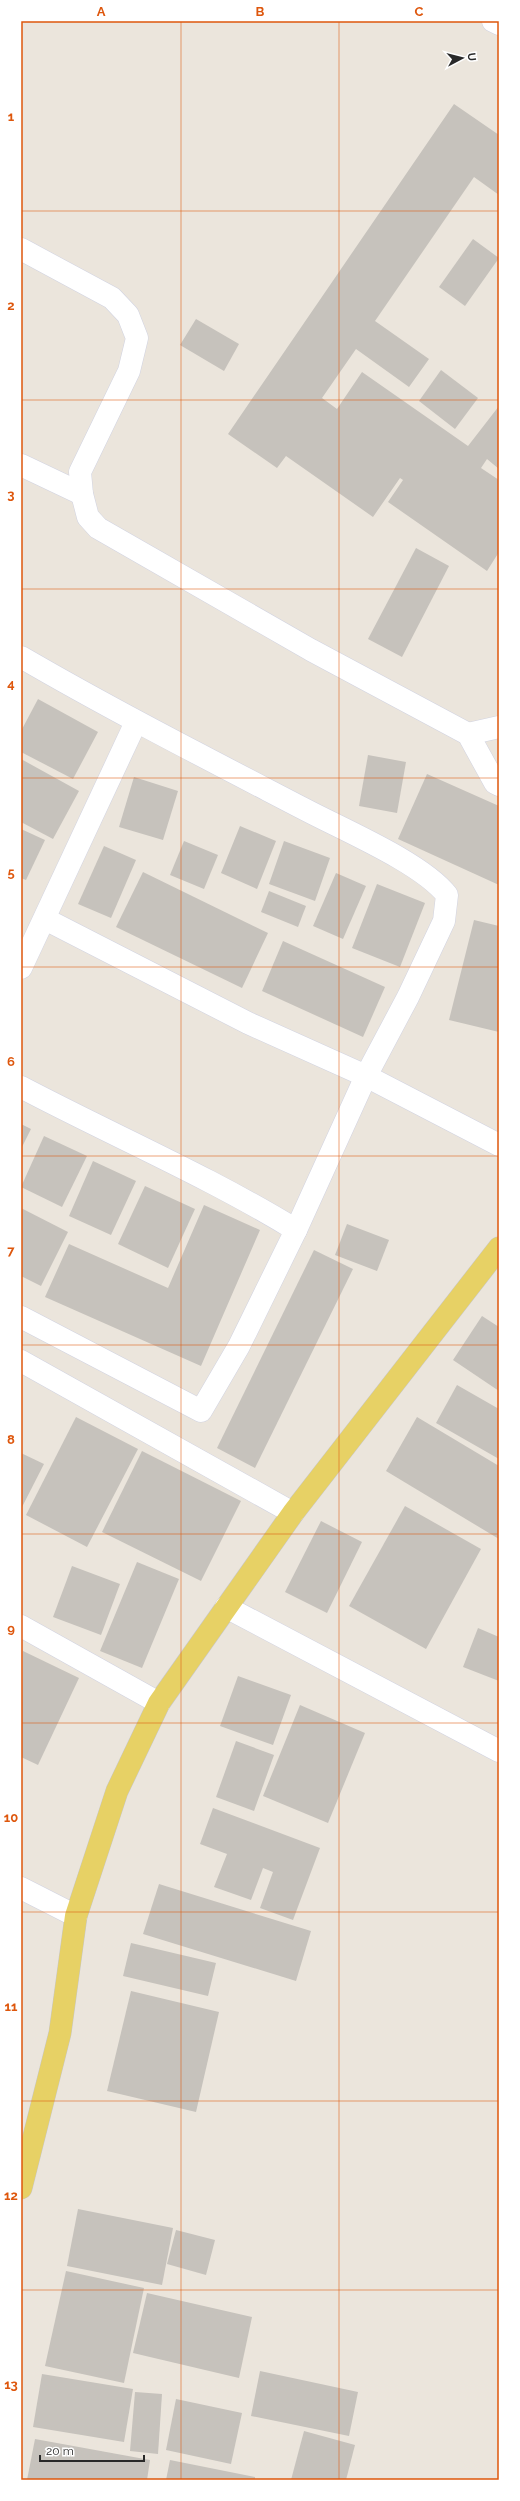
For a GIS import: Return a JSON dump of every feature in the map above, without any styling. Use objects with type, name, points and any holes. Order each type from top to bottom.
[{"type":"main road","points":[[21,2188],[26,2149],[60,2033],[76,1916],[116,1791],[159,1704],[293,1513],[499,1248]]},
{"type":"street","points":[[493,21],[499,24]]},
{"type":"street","points":[[21,250],[112,298],[128,315],[137,338],[129,371],[80,472],[82,494],[88,517],[98,528],[311,650],[468,734],[495,783],[499,785]]},
{"type":"street","points":[[21,465],[82,494]]},
{"type":"street","points":[[21,657],[136,722],[393,855],[438,884],[447,896],[444,921],[408,997],[366,1076],[296,1230],[239,1346],[201,1411],[21,1317]]},
{"type":"street","points":[[21,968],[136,722]]},
{"type":"street","points":[[468,734],[499,727]]},
{"type":"street","points":[[45,919],[248,1023],[366,1076],[499,1145]]},
{"type":"street","points":[[21,1087],[94,1126],[256,1205],[296,1230]]},
{"type":"street","points":[[21,1361],[293,1513]]},
{"type":"street","points":[[226,1608],[499,1751]]},
{"type":"street","points":[[21,1626],[159,1704]]},
{"type":"street","points":[[21,1888],[76,1916]]},
{"type":"building","points":[[454,104],[499,135],[499,195],[474,177],[375,321],[429,359],[409,387],[356,349],[322,398],[337,409],[362,372],[468,446],[499,406],[499,469],[487,459],[481,468],[499,480],[499,552],[487,571],[388,502],[403,480],[400,478],[373,517],[286,456],[277,468],[228,434]]},
{"type":"building","points":[[473,239],[499,258],[465,306],[439,287]]},
{"type":"building","points":[[196,319],[239,344],[224,371],[180,345]]},
{"type":"building","points":[[441,370],[478,398],[455,429],[419,401]]},
{"type":"building","points":[[416,548],[449,566],[402,657],[368,639]]},
{"type":"building","points":[[38,699],[98,732],[73,779],[21,752],[21,731]]},
{"type":"building","points":[[368,755],[406,762],[397,813],[359,806]]},
{"type":"building","points":[[21,759],[79,791],[53,839],[21,822]]},
{"type":"building","points":[[427,774],[499,806],[499,885],[398,839]]},
{"type":"building","points":[[134,777],[178,791],[163,840],[119,827]]},
{"type":"building","points":[[240,826],[276,841],[257,889],[221,873]]},
{"type":"building","points":[[21,829],[45,840],[26,880],[21,878]]},
{"type":"building","points":[[184,841],[218,855],[204,889],[170,875]]},
{"type":"building","points":[[284,841],[330,858],[315,901],[269,884]]},
{"type":"building","points":[[104,846],[136,860],[111,918],[78,904]]},
{"type":"building","points":[[143,872],[268,933],[242,988],[116,927]]},
{"type":"building","points":[[336,873],[366,886],[343,939],[313,926]]},
{"type":"building","points":[[377,884],[425,903],[400,967],[352,948]]},
{"type":"building","points":[[269,891],[306,906],[298,927],[261,912]]},
{"type":"building","points":[[474,920],[499,926],[499,1032],[449,1020]]},
{"type":"building","points":[[283,941],[385,987],[363,1037],[262,991]]},
{"type":"building","points":[[21,1124],[31,1129],[21,1149]]},
{"type":"building","points":[[44,1136],[87,1156],[62,1207],[21,1187]]},
{"type":"building","points":[[93,1161],[136,1181],[111,1235],[69,1216]]},
{"type":"building","points":[[145,1186],[195,1209],[168,1268],[118,1244]]},
{"type":"building","points":[[204,1205],[260,1230],[201,1366],[45,1297],[69,1244],[168,1288]]},
{"type":"building","points":[[21,1208],[68,1232],[41,1286],[21,1276]]},
{"type":"building","points":[[347,1224],[389,1240],[377,1271],[335,1255]]},
{"type":"building","points":[[314,1250],[353,1269],[255,1468],[217,1448]]},
{"type":"building","points":[[482,1316],[499,1327],[499,1391],[453,1360]]},
{"type":"building","points":[[457,1385],[499,1409],[499,1459],[436,1423]]},
{"type":"building","points":[[76,1417],[138,1449],[87,1547],[26,1515]]},
{"type":"building","points":[[417,1417],[499,1466],[499,1539],[386,1471]]},
{"type":"building","points":[[142,1451],[241,1501],[201,1581],[102,1532]]},
{"type":"building","points":[[21,1453],[44,1464],[21,1509]]},
{"type":"building","points":[[405,1506],[481,1549],[426,1649],[349,1606]]},
{"type":"building","points":[[321,1521],[362,1542],[327,1613],[285,1592]]},
{"type":"building","points":[[137,1562],[179,1579],[142,1668],[100,1651]]},
{"type":"building","points":[[72,1566],[120,1584],[101,1635],[53,1617]]},
{"type":"building","points":[[478,1628],[499,1637],[499,1681],[463,1667]]},
{"type":"building","points":[[23,1651],[79,1678],[38,1765],[21,1757]]},
{"type":"building","points":[[238,1676],[291,1695],[273,1745],[220,1726]]},
{"type":"building","points":[[300,1705],[365,1733],[328,1823],[263,1796]]},
{"type":"building","points":[[236,1741],[274,1755],[254,1811],[216,1797]]},
{"type":"building","points":[[213,1808],[320,1848],[293,1920],[260,1908],[273,1872],[263,1868],[251,1900],[214,1887],[227,1854],[200,1844]]},
{"type":"building","points":[[159,1884],[311,1931],[296,1981],[143,1934]]},
{"type":"building","points":[[131,1943],[216,1963],[208,1996],[123,1976]]},
{"type":"building","points":[[131,1991],[219,2012],[196,2112],[107,2091]]},
{"type":"building","points":[[78,2209],[173,2228],[162,2285],[67,2266]]},
{"type":"building","points":[[176,2230],[215,2240],[206,2275],[167,2264]]},
{"type":"building","points":[[66,2271],[144,2288],[124,2383],[45,2366]]},
{"type":"building","points":[[147,2293],[252,2317],[239,2378],[133,2353]]},
{"type":"building","points":[[260,2371],[358,2392],[349,2436],[251,2416]]},
{"type":"building","points":[[42,2374],[133,2389],[124,2442],[33,2427]]},
{"type":"building","points":[[135,2392],[162,2394],[158,2454],[130,2451]]},
{"type":"building","points":[[176,2399],[242,2413],[231,2464],[166,2450]]},
{"type":"building","points":[[304,2431],[355,2445],[346,2480],[291,2480]]},
{"type":"building","points":[[35,2439],[150,2460],[147,2480],[27,2480]]},
{"type":"building","points":[[170,2460],[255,2477],[255,2480],[166,2480]]}]
